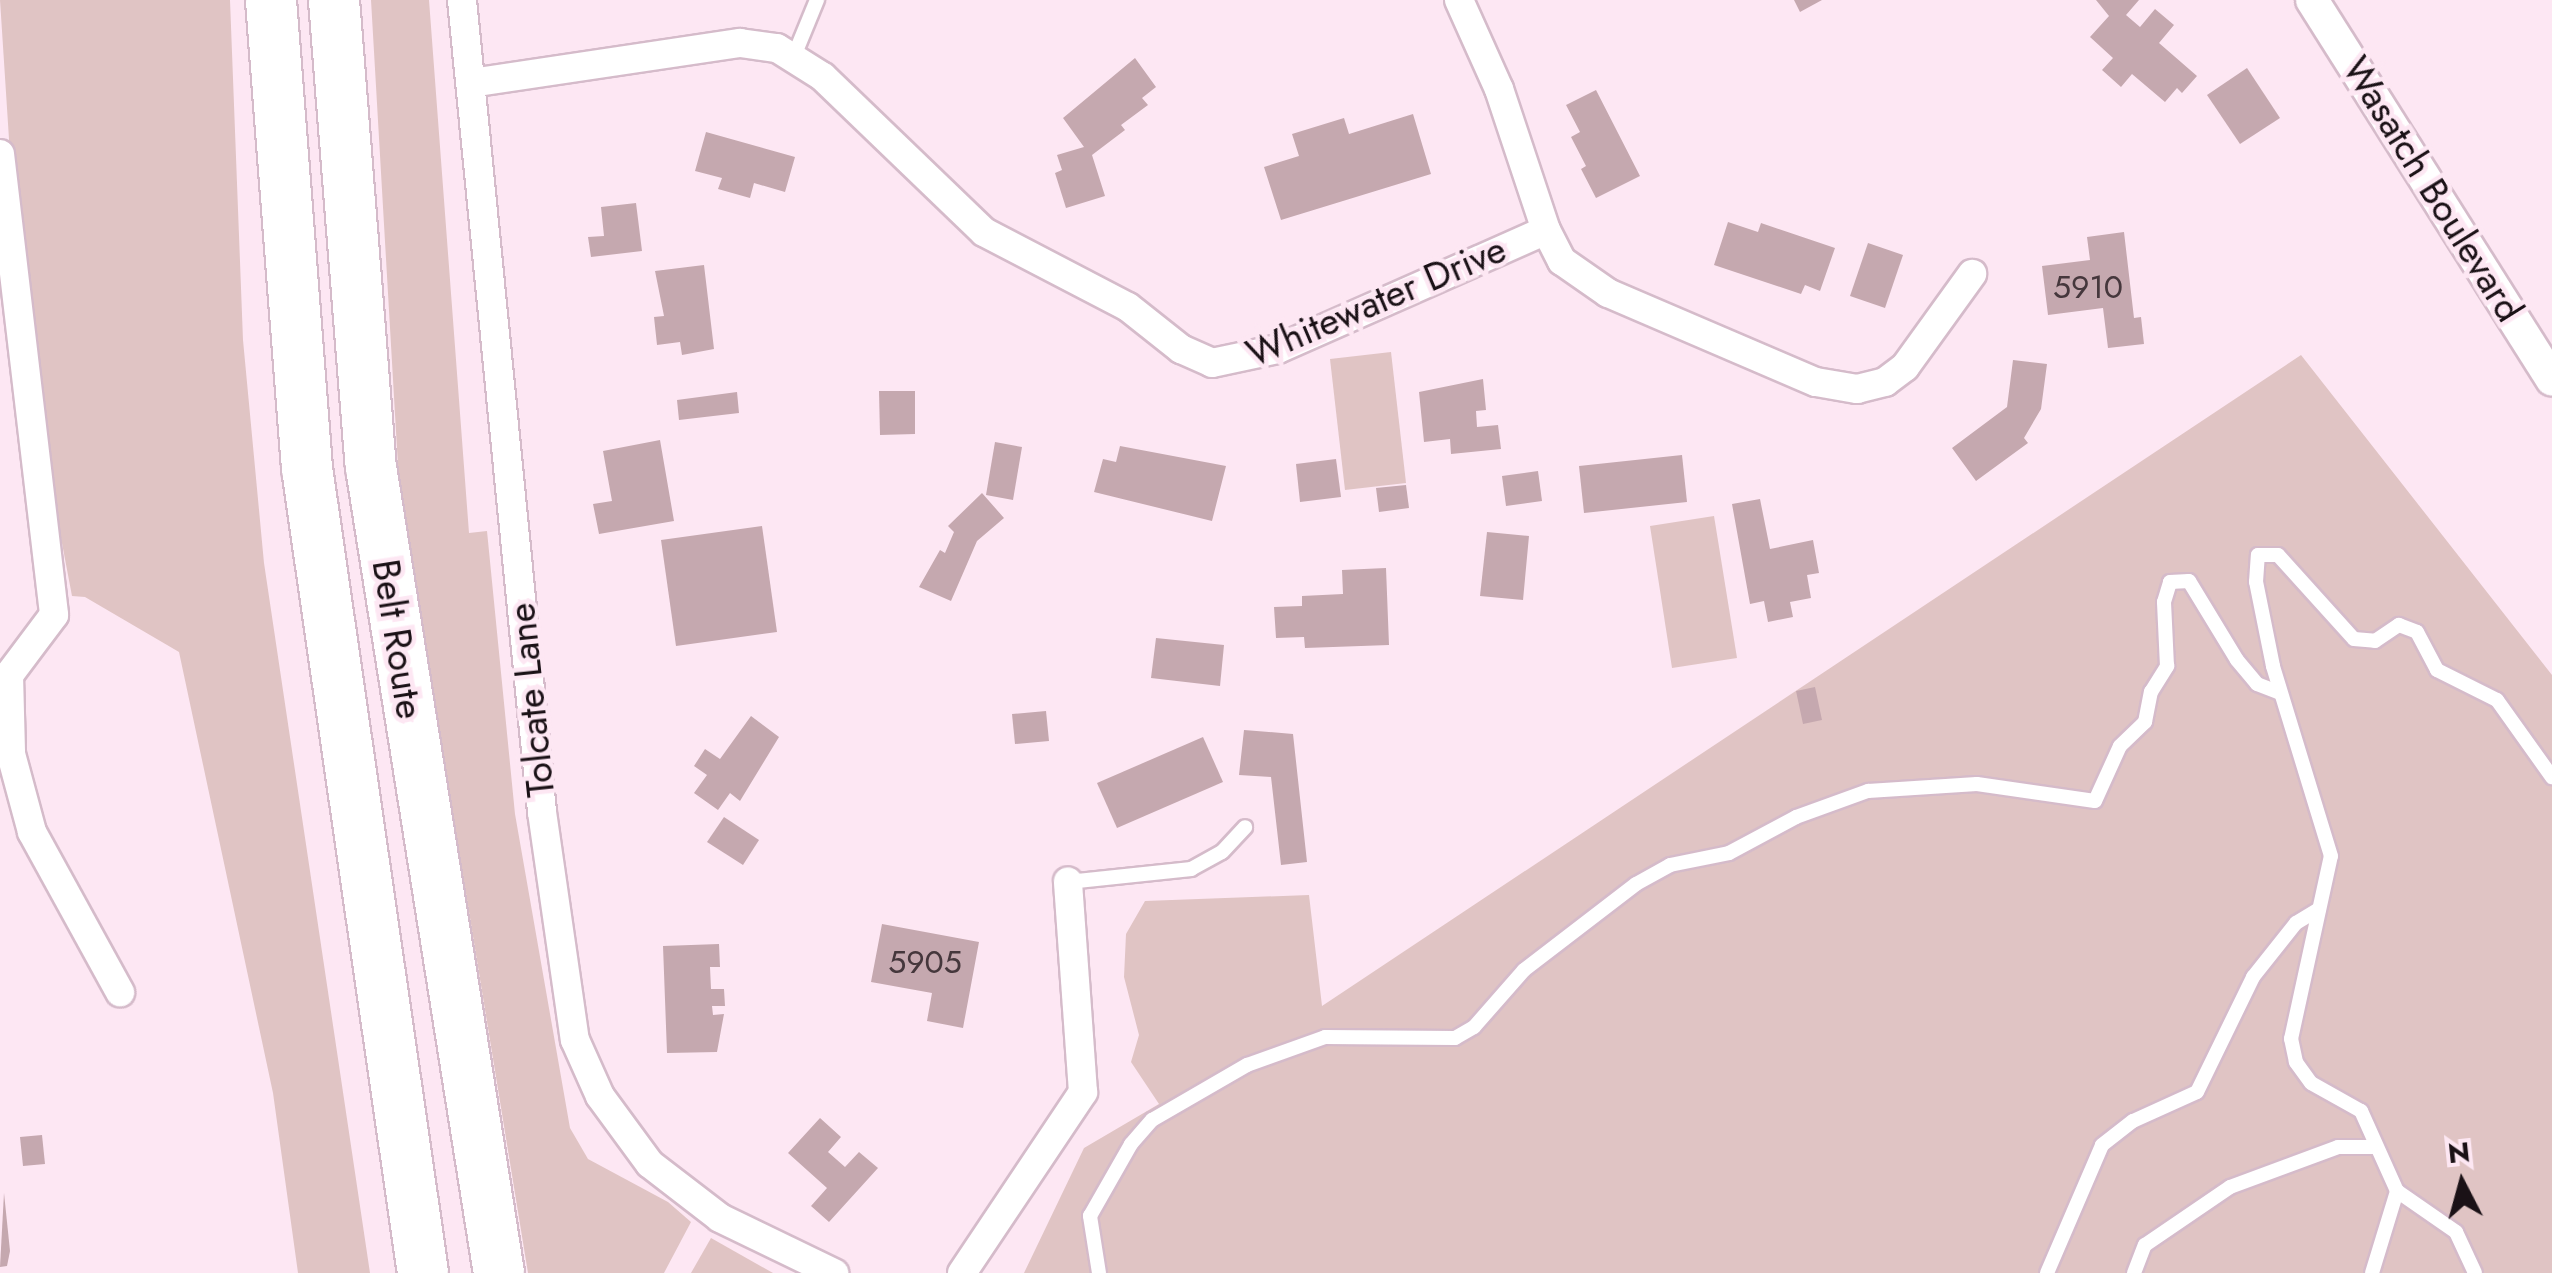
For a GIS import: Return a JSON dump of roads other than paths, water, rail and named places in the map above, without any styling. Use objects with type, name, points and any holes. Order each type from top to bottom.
[{"type":"highway","name":"Belt Route","points":[[271,0],[307,468],[423,1273]]},
{"type":"highway","name":"Belt Route","points":[[334,0],[371,467],[499,1273]]},
{"type":"street","name":"Tolcate Lane","points":[[462,0],[542,812],[575,1040],[600,1096],[650,1164],[720,1218],[834,1273]]},
{"type":"street","name":"Whitewater Drive","points":[[470,83],[740,43],[794,56],[984,232],[1128,307],[1181,350],[1212,363],[1278,349],[1546,230],[1512,122],[1459,0]]},
{"type":"street","name":"Wasatch Boulevard","points":[[2312,0],[2552,379]]},
{"type":"street","points":[[0,154],[54,615],[9,675],[11,754],[32,832],[120,992]]},
{"type":"street","points":[[1546,230],[1562,261],[1608,293],[1844,388],[1874,386],[1905,367],[1972,274]]},
{"type":"street","points":[[962,1273],[1084,1092],[1068,882]]},
{"type":"lane","points":[[794,56],[817,0]]},
{"type":"lane","points":[[2475,1273],[2456,1232],[2397,1191],[2361,1111],[2310,1083],[2296,1062],[2296,993],[2330,856],[2326,825],[2280,693],[2256,582],[2262,552],[2278,555],[2298,572],[2354,639],[2375,640],[2399,625],[2417,632],[2437,670],[2497,700],[2552,777]]},
{"type":"lane","points":[[1099,1273],[1090,1216],[1131,1144],[1152,1120],[1247,1064],[1325,1037],[1456,1038],[1488,1013],[1524,970],[1670,864],[1729,852],[1796,817],[1868,792],[1978,784],[2095,801],[2120,746],[2145,722],[2151,692],[2167,666],[2164,602],[2170,582],[2189,581],[2236,660],[2258,684],[2280,693]]},
{"type":"lane","points":[[1068,882],[1191,869],[1222,852],[1245,827]]},
{"type":"lane","points":[[2047,1273],[2102,1145],[2132,1121],[2197,1092],[2254,977],[2296,923],[2318,910]]},
{"type":"lane","points":[[2134,1273],[2145,1246],[2230,1187],[2338,1147],[2375,1146]]},
{"type":"lane","points":[[2372,1273],[2397,1191]]}]
